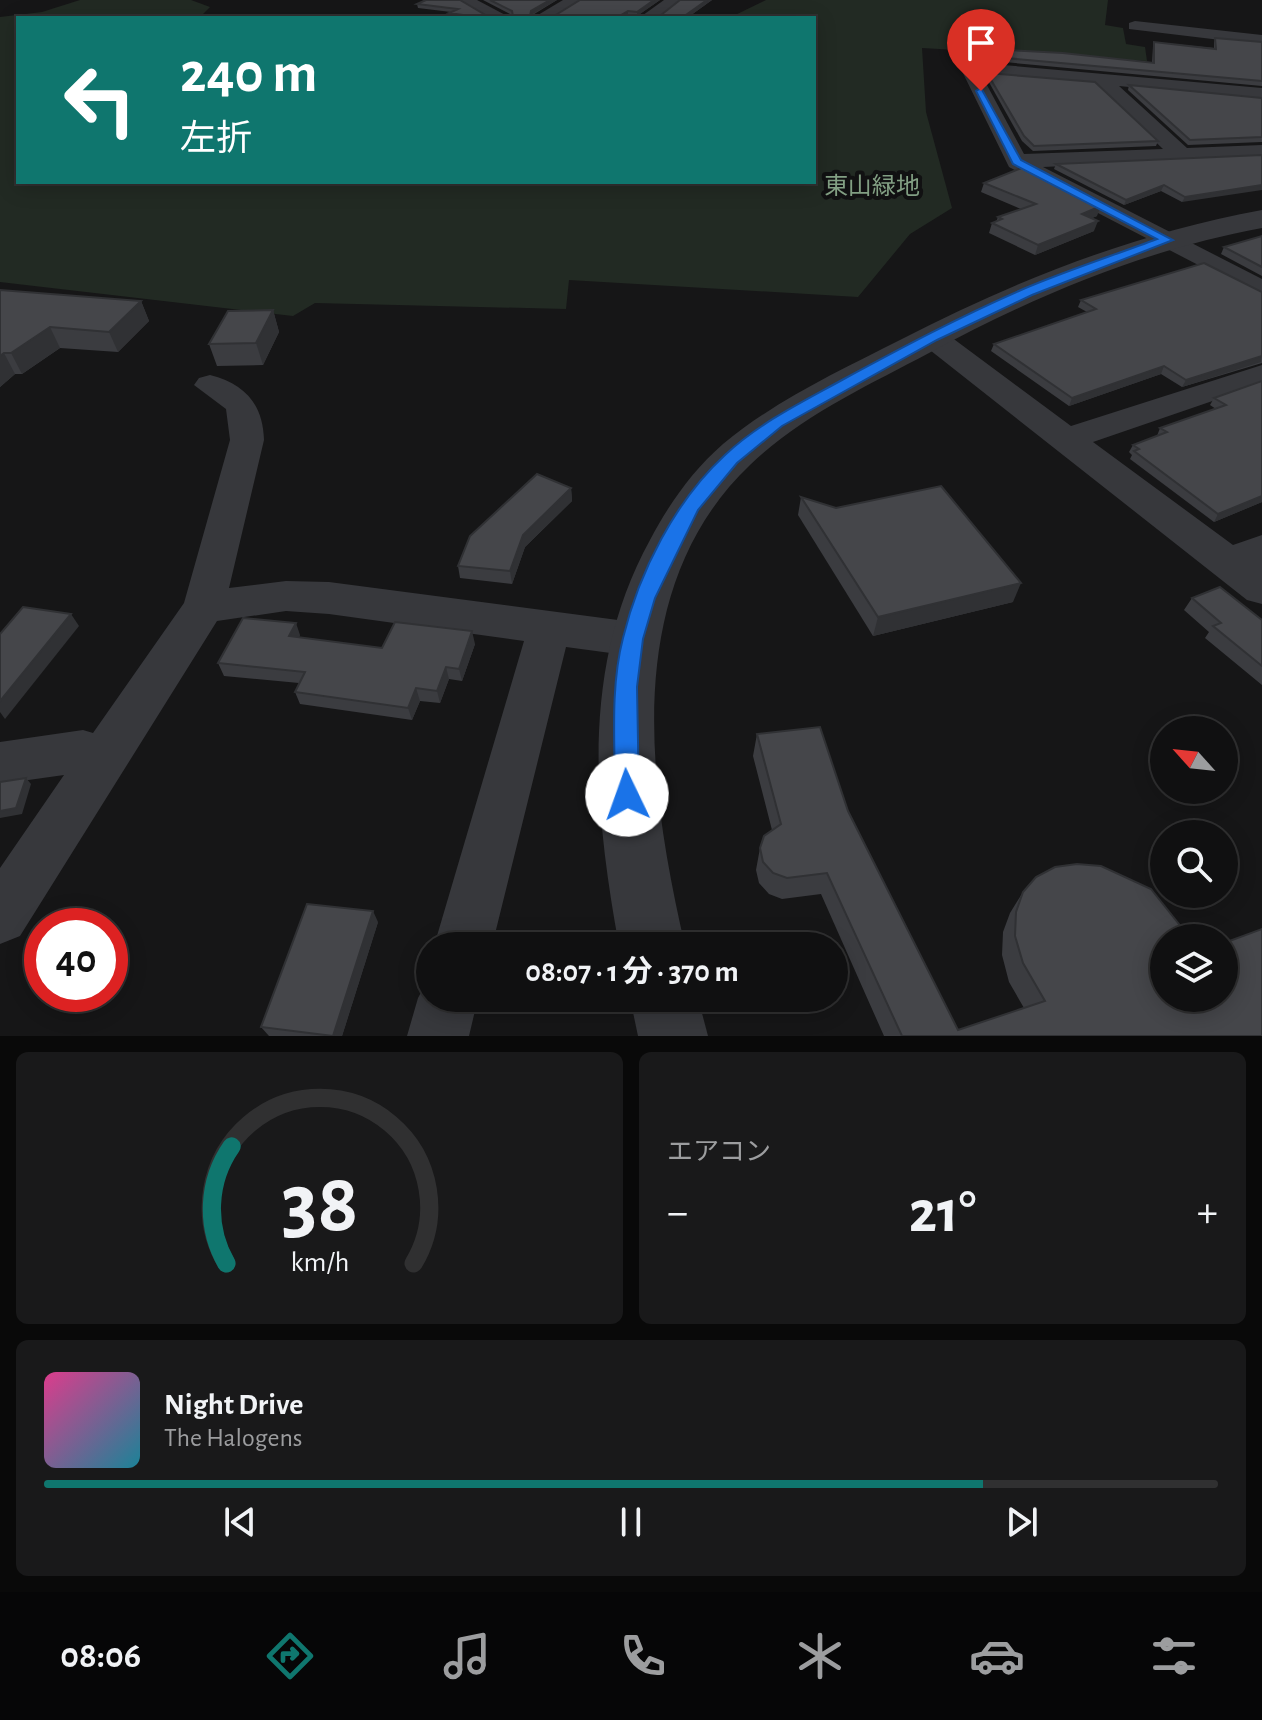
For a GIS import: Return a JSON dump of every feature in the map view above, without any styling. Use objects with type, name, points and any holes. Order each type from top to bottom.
[{"type":"street","points":[[545,16],[574,0]]},
{"type":"street","points":[[650,16],[674,0]]},
{"type":"street","points":[[469,1],[499,16]]},
{"type":"street","points":[[1135,26],[1257,39],[1259,64]]},
{"type":"street","points":[[1262,94],[969,67],[1017,162],[1262,290]]},
{"type":"street","points":[[1100,79],[1181,154]]},
{"type":"street","points":[[1017,162],[1262,151]]},
{"type":"street","points":[[650,932],[627,795],[625,725],[633,639],[645,598],[672,537],[691,506],[731,459],[776,423],[932,337],[1027,292],[1167,240],[1262,219]]},
{"type":"street","points":[[932,337],[1066,439],[1245,556],[1262,589]]},
{"type":"street","points":[[1066,439],[1262,374]]},
{"type":"street","points":[[0,916],[204,607],[247,440],[247,414],[239,402],[210,385]]},
{"type":"street","points":[[204,607],[286,596],[329,598],[633,639]]},
{"type":"street","points":[[467,932],[549,628]]},
{"type":"street","points":[[0,763],[83,751],[103,758]]},
{"type":"street","points":[[438,1036],[444,1012]]},
{"type":"street","points":[[667,1012],[673,1036]]},
{"type":"green space","name":"東山緑地","points":[[80,0],[191,0],[210,7],[201,16],[16,16],[16,184],[816,184],[816,16],[733,16],[766,0],[1108,0],[1105,25],[1123,28],[1126,44],[1145,47],[1147,61],[922,48],[926,112],[952,208],[910,234],[858,297],[569,280],[566,309],[315,303],[293,316],[0,282],[0,17],[42,12]]},
{"type":"building","points":[[426,0],[460,0],[487,16],[449,13],[458,9],[417,4]]},
{"type":"building","points":[[490,0],[550,0],[531,11],[530,16],[513,16],[512,11]]},
{"type":"building","points":[[580,0],[654,0],[637,12],[628,11],[619,16],[554,16]]},
{"type":"building","points":[[680,0],[707,0],[684,16],[661,15]]},
{"type":"building","points":[[1215,38],[1262,42],[1262,81],[972,55],[969,48],[1063,53],[1154,63],[1154,42],[1216,49]]},
{"type":"building","points":[[987,73],[1095,82],[1158,141],[1034,146],[1024,136]]},
{"type":"building","points":[[1129,85],[1262,98],[1262,137],[1190,140]]},
{"type":"building","points":[[1262,155],[1262,185],[1185,197],[1164,185],[1126,200],[1056,164]]},
{"type":"building","points":[[1024,167],[1101,206],[1082,214],[1098,221],[1038,245],[992,223],[1002,219],[998,217],[1036,204],[984,183]]},
{"type":"building","points":[[1262,236],[1262,267],[1224,247]]},
{"type":"building","points":[[1204,263],[1262,292],[1262,356],[1186,380],[1164,366],[1072,398],[994,344],[1096,309],[1081,300]]},
{"type":"building","points":[[0,290],[141,301],[109,332],[50,327],[11,353],[0,356]]},
{"type":"building","points":[[273,310],[256,343],[209,344],[228,311]]},
{"type":"building","points":[[1262,381],[1262,496],[1218,514],[1134,451],[1139,449],[1133,445],[1167,432],[1160,428],[1226,405],[1214,398]]},
{"type":"building","points":[[537,474],[571,488],[523,535],[510,571],[458,566],[470,536]]},
{"type":"building","points":[[941,486],[1021,583],[878,617],[801,497],[836,508]]},
{"type":"building","points":[[1220,587],[1262,620],[1262,666],[1213,626],[1221,623],[1192,598]]},
{"type":"building","points":[[23,607],[71,614],[0,701],[0,634]]},
{"type":"building","points":[[243,618],[296,623],[289,636],[382,648],[395,622],[472,631],[459,669],[446,667],[437,691],[416,688],[408,708],[295,692],[305,672],[218,663]]},
{"type":"building","points":[[820,727],[848,811],[958,1030],[1045,1001],[1023,963],[1015,936],[1016,912],[1023,892],[1036,877],[1055,867],[1077,864],[1101,866],[1150,889],[1150,908],[1166,908],[1179,924],[1150,924],[1150,1012],[1238,1012],[1238,938],[1262,929],[1262,1036],[902,1036],[827,873],[787,878],[773,873],[763,862],[760,848],[764,836],[781,824],[757,734]]},
{"type":"building","points":[[26,778],[16,808],[0,811],[0,782]]},
{"type":"building","points":[[307,904],[373,911],[333,1036],[261,1027]]},
{"type":"route","points":[[627,795],[624,738],[626,687],[633,639],[645,598],[672,537],[712,478],[751,441],[776,423],[932,337],[1027,292],[1167,240],[1017,162],[981,91]]}]
